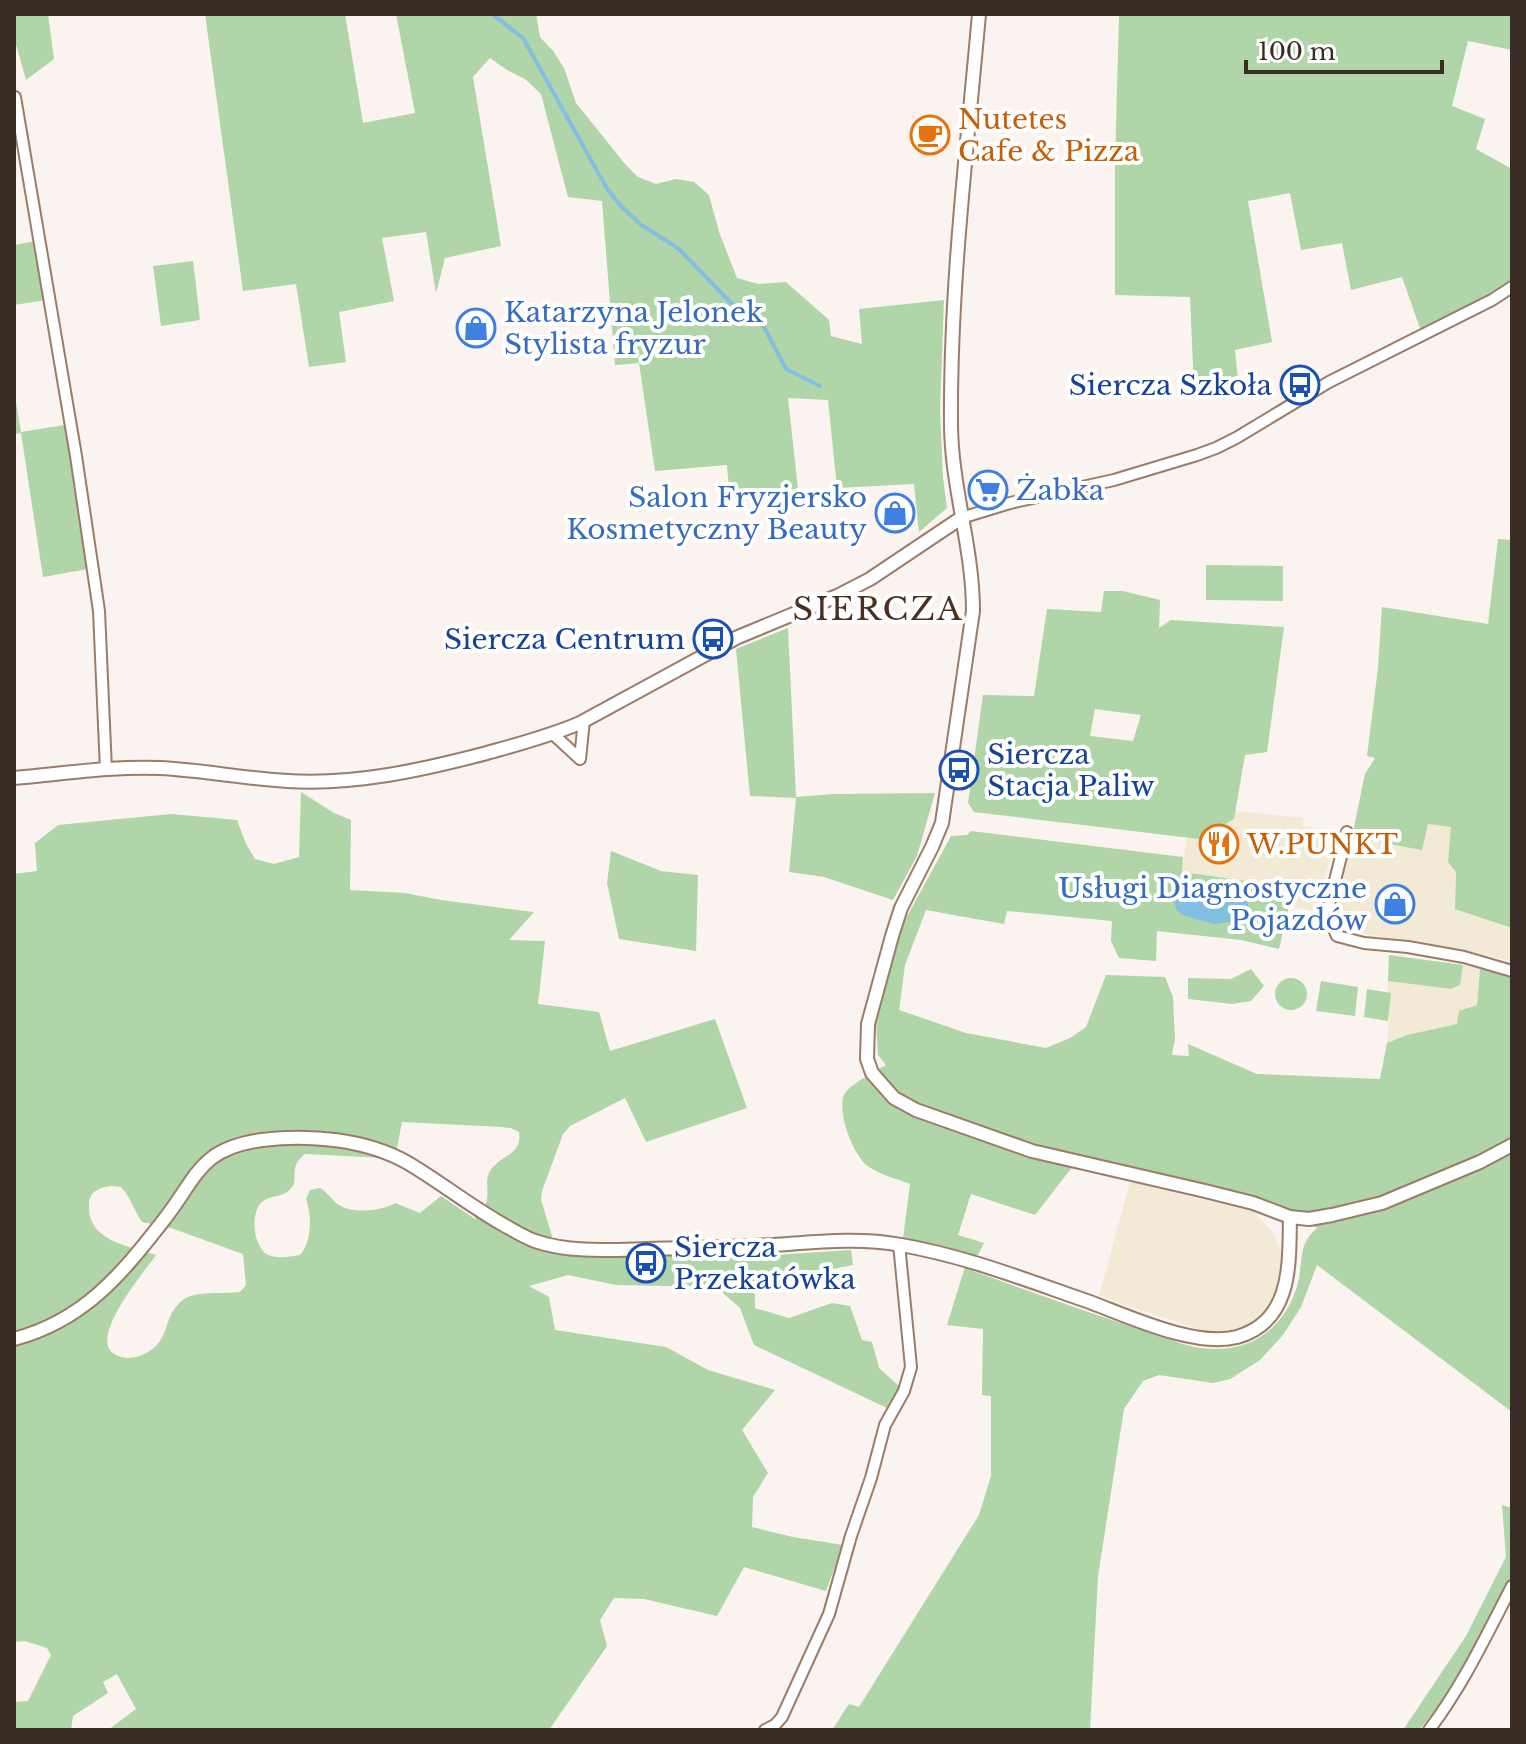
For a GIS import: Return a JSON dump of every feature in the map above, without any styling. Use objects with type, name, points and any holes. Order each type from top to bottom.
[{"type":"street","points":[[979,14],[955,279],[951,426],[952,464],[972,582],[973,611],[942,823],[901,908],[892,936],[868,1024],[867,1059],[872,1073],[894,1098],[916,1110],[1032,1151],[1253,1203],[1290,1217],[1309,1219],[1382,1203],[1480,1162],[1512,1145]]},
{"type":"street","points":[[15,97],[99,611],[106,770]]},
{"type":"street","points":[[14,778],[160,768],[289,781],[361,778],[449,763],[553,734],[738,637],[862,584],[961,518],[1010,503],[1114,480],[1216,448],[1329,382],[1473,310],[1512,287]]},
{"type":"street","points":[[553,734],[580,759],[584,720]]},
{"type":"street","points":[[1347,832],[1327,913],[1337,936],[1364,943],[1464,957],[1512,971]]},
{"type":"street","points":[[14,1339],[37,1333],[65,1320],[101,1294],[162,1224],[197,1171],[216,1154],[234,1145],[265,1140],[335,1140],[374,1148],[410,1165],[521,1235],[552,1245],[592,1250],[836,1241],[899,1244],[985,1266],[1201,1339],[1223,1340],[1245,1334],[1270,1316],[1286,1283],[1290,1266],[1290,1217]]},
{"type":"street","points":[[765,1730],[782,1717],[829,1614],[885,1425],[904,1391],[911,1367],[899,1244]]},
{"type":"street","points":[[1429,1730],[1469,1671],[1512,1586]]},
{"type":"shaded area","points":[[1431,773],[1512,920],[1512,962],[1473,952],[1353,932],[1337,909],[1365,774]]},
{"type":"shaded area","points":[[1235,811],[1304,818],[1302,826],[1336,832],[1317,912],[1289,906],[1262,883],[1182,872],[1187,837],[1200,839],[1234,819]]},
{"type":"shaded area","points":[[1463,965],[1480,969],[1477,1005],[1458,1024],[1407,1035],[1387,1043],[1391,993],[1387,992],[1388,981],[1451,989],[1460,985]]},
{"type":"shaded area","points":[[1130,1182],[1254,1212],[1272,1231],[1282,1251],[1275,1298],[1263,1312],[1246,1326],[1225,1332],[1206,1332],[1099,1296]]},
{"type":"green space","points":[[14,14],[48,14],[54,59],[26,80],[14,37]]},
{"type":"green space","points":[[205,14],[345,14],[363,123],[415,113],[396,14],[536,14],[540,37],[564,68],[576,103],[625,164],[638,177],[656,184],[676,179],[694,182],[709,195],[737,278],[758,284],[786,282],[829,320],[831,336],[862,344],[859,309],[944,300],[940,411],[947,508],[919,532],[914,484],[837,488],[828,400],[788,398],[798,489],[729,490],[727,465],[655,471],[639,363],[615,365],[602,201],[568,197],[541,94],[525,79],[490,58],[473,77],[501,246],[445,258],[436,293],[426,232],[382,238],[394,301],[339,312],[346,362],[309,367],[296,284],[243,291]]},
{"type":"green space","points":[[1119,14],[1512,14],[1512,50],[1468,41],[1452,106],[1485,119],[1476,149],[1512,169],[1512,282],[1421,331],[1402,277],[1351,290],[1342,243],[1301,250],[1290,193],[1248,201],[1272,342],[1235,350],[1238,380],[1194,388],[1190,297],[1115,295]]},
{"type":"green space","points":[[36,241],[46,300],[14,305],[14,245]]},
{"type":"green space","points":[[193,261],[200,320],[161,326],[153,266]]},
{"type":"green space","points":[[14,390],[21,432],[65,425],[88,569],[43,577],[21,433],[14,434]]},
{"type":"green space","points":[[1498,539],[1512,540],[1512,928],[1455,909],[1456,872],[1448,862],[1451,827],[1428,824],[1422,850],[1352,837],[1365,774],[1375,758],[1367,756],[1382,607],[1488,624]]},
{"type":"green space","points":[[1206,565],[1283,566],[1283,601],[1206,600]]},
{"type":"green space","points":[[1104,591],[1123,591],[1160,600],[1159,628],[1171,620],[1284,627],[1267,752],[1245,755],[1234,819],[1199,839],[974,812],[968,803],[983,695],[1034,696],[1047,609],[1101,612]],"holes":[[[1095,709],[1141,715],[1133,741],[1090,736]]]},
{"type":"green space","points":[[788,628],[796,797],[935,793],[917,856],[893,900],[824,877],[789,872],[796,798],[750,796],[736,649]]},
{"type":"green space","points":[[301,792],[351,820],[350,890],[405,893],[534,912],[509,940],[545,941],[538,1004],[599,1012],[610,1051],[715,1019],[747,1108],[646,1142],[625,1098],[570,1126],[563,1134],[542,1191],[541,1200],[552,1236],[547,1252],[610,1257],[679,1254],[698,1260],[851,1250],[853,1265],[817,1272],[755,1273],[755,1308],[789,1318],[832,1303],[850,1306],[862,1340],[872,1342],[879,1368],[900,1387],[889,1409],[754,1345],[740,1308],[716,1287],[616,1285],[568,1275],[529,1286],[549,1297],[555,1330],[666,1347],[708,1370],[775,1390],[742,1430],[768,1473],[753,1497],[752,1527],[843,1545],[826,1591],[744,1567],[717,1616],[644,1599],[614,1598],[600,1620],[607,1646],[549,1730],[108,1730],[136,1709],[117,1674],[103,1682],[108,1693],[73,1716],[71,1730],[14,1730],[14,1702],[28,1701],[51,1655],[47,1648],[25,1641],[14,1642],[14,874],[37,871],[35,843],[58,825],[171,814],[237,820],[255,859],[274,864],[299,857]],"holes":[[[402,1122],[502,1127],[519,1132],[518,1146],[490,1171],[486,1203],[475,1219],[441,1196],[420,1213],[395,1203],[375,1210],[359,1210],[339,1205],[320,1188],[310,1190],[306,1199],[310,1228],[300,1255],[276,1257],[263,1251],[255,1231],[257,1209],[263,1201],[289,1191],[296,1166],[303,1155],[385,1158],[397,1148]],[[121,1187],[142,1222],[171,1228],[243,1254],[246,1285],[240,1292],[203,1294],[184,1299],[172,1313],[154,1348],[131,1358],[116,1355],[108,1347],[108,1336],[120,1306],[156,1255],[112,1240],[95,1227],[90,1217],[91,1196],[99,1189]]]},
{"type":"green space","points":[[971,831],[1183,857],[1182,872],[1261,883],[1289,906],[1279,949],[1241,940],[1157,931],[1156,961],[1119,958],[1111,941],[1112,921],[1007,911],[1004,924],[926,910],[905,965],[899,1010],[966,1033],[1046,1048],[1086,1027],[1106,975],[1165,977],[1173,997],[1175,1039],[1172,1055],[1189,1056],[1188,1044],[1257,1074],[1380,1079],[1387,1043],[1407,1035],[1457,1024],[1459,1011],[1477,1005],[1480,969],[1512,977],[1512,1412],[1317,1265],[1301,1307],[1283,1335],[1260,1360],[1230,1379],[1213,1383],[1159,1375],[1143,1381],[1124,1409],[1098,1576],[1090,1730],[832,1730],[849,1704],[859,1707],[979,1515],[991,1476],[991,1396],[982,1395],[983,1329],[947,1325],[969,1254],[903,1239],[910,1184],[863,1162],[852,1144],[842,1110],[848,1089],[886,1065],[878,1055],[876,1024],[879,997],[893,942],[951,836],[967,835]],"holes":[[[1080,1157],[1263,1200],[1317,1228],[1304,1245],[1298,1284],[1287,1310],[1267,1333],[1240,1346],[1221,1349],[1188,1345],[970,1270],[984,1243],[958,1235],[971,1194],[1035,1215]]]},
{"type":"green space","points":[[611,851],[661,871],[698,875],[696,951],[619,939],[607,883]]},
{"type":"green space","points":[[1389,955],[1463,965],[1460,985],[1451,989],[1388,981]]},
{"type":"green space","points":[[1251,969],[1264,986],[1251,1001],[1232,1004],[1188,999],[1188,978],[1231,979]]},
{"type":"green space","points":[[1291,978],[1302,983],[1307,994],[1302,1005],[1291,1010],[1280,1005],[1275,994],[1280,983]]},
{"type":"green space","points":[[1321,981],[1358,987],[1355,1016],[1316,1011]]},
{"type":"green space","points":[[1367,989],[1391,993],[1388,1021],[1364,1017]]},
{"type":"green space","points":[[1502,1505],[1512,1508],[1512,1581],[1449,1694],[1419,1730],[1403,1730],[1466,1636],[1506,1557]]},
{"type":"water","points":[[1186,885],[1232,891],[1248,903],[1248,919],[1214,924],[1182,915],[1176,909],[1172,890]]},
{"type":"waterway","points":[[492,14],[523,38],[606,187],[619,204],[640,224],[679,249],[731,303],[763,325],[786,369],[820,386]]},
{"type":"place","name":"Nutetes Cafe & Pizza","points":[[930,135]]},
{"type":"place","name":"Katarzyna Jelonek Stylista fryzur","points":[[476,328]]},
{"type":"place","name":"Siercza Szkoła","points":[[1300,385]]},
{"type":"place","name":"Żabka","points":[[988,490]]},
{"type":"place","name":"Salon Fryzjersko Kosmetyczny Beauty","points":[[895,513]]},
{"type":"place","name":"Siercza Centrum","points":[[713,639]]},
{"type":"place","name":"Siercza Stacja Paliw","points":[[959,770]]},
{"type":"place","name":"W.PUNKT","points":[[1219,844]]},
{"type":"place","name":"Usługi Diagnostyczne Pojazdów","points":[[1395,904]]},
{"type":"place","name":"Siercza Przekatówka","points":[[646,1263]]},
{"type":"district","name":"SIERCZA","points":[[878,609]]}]
